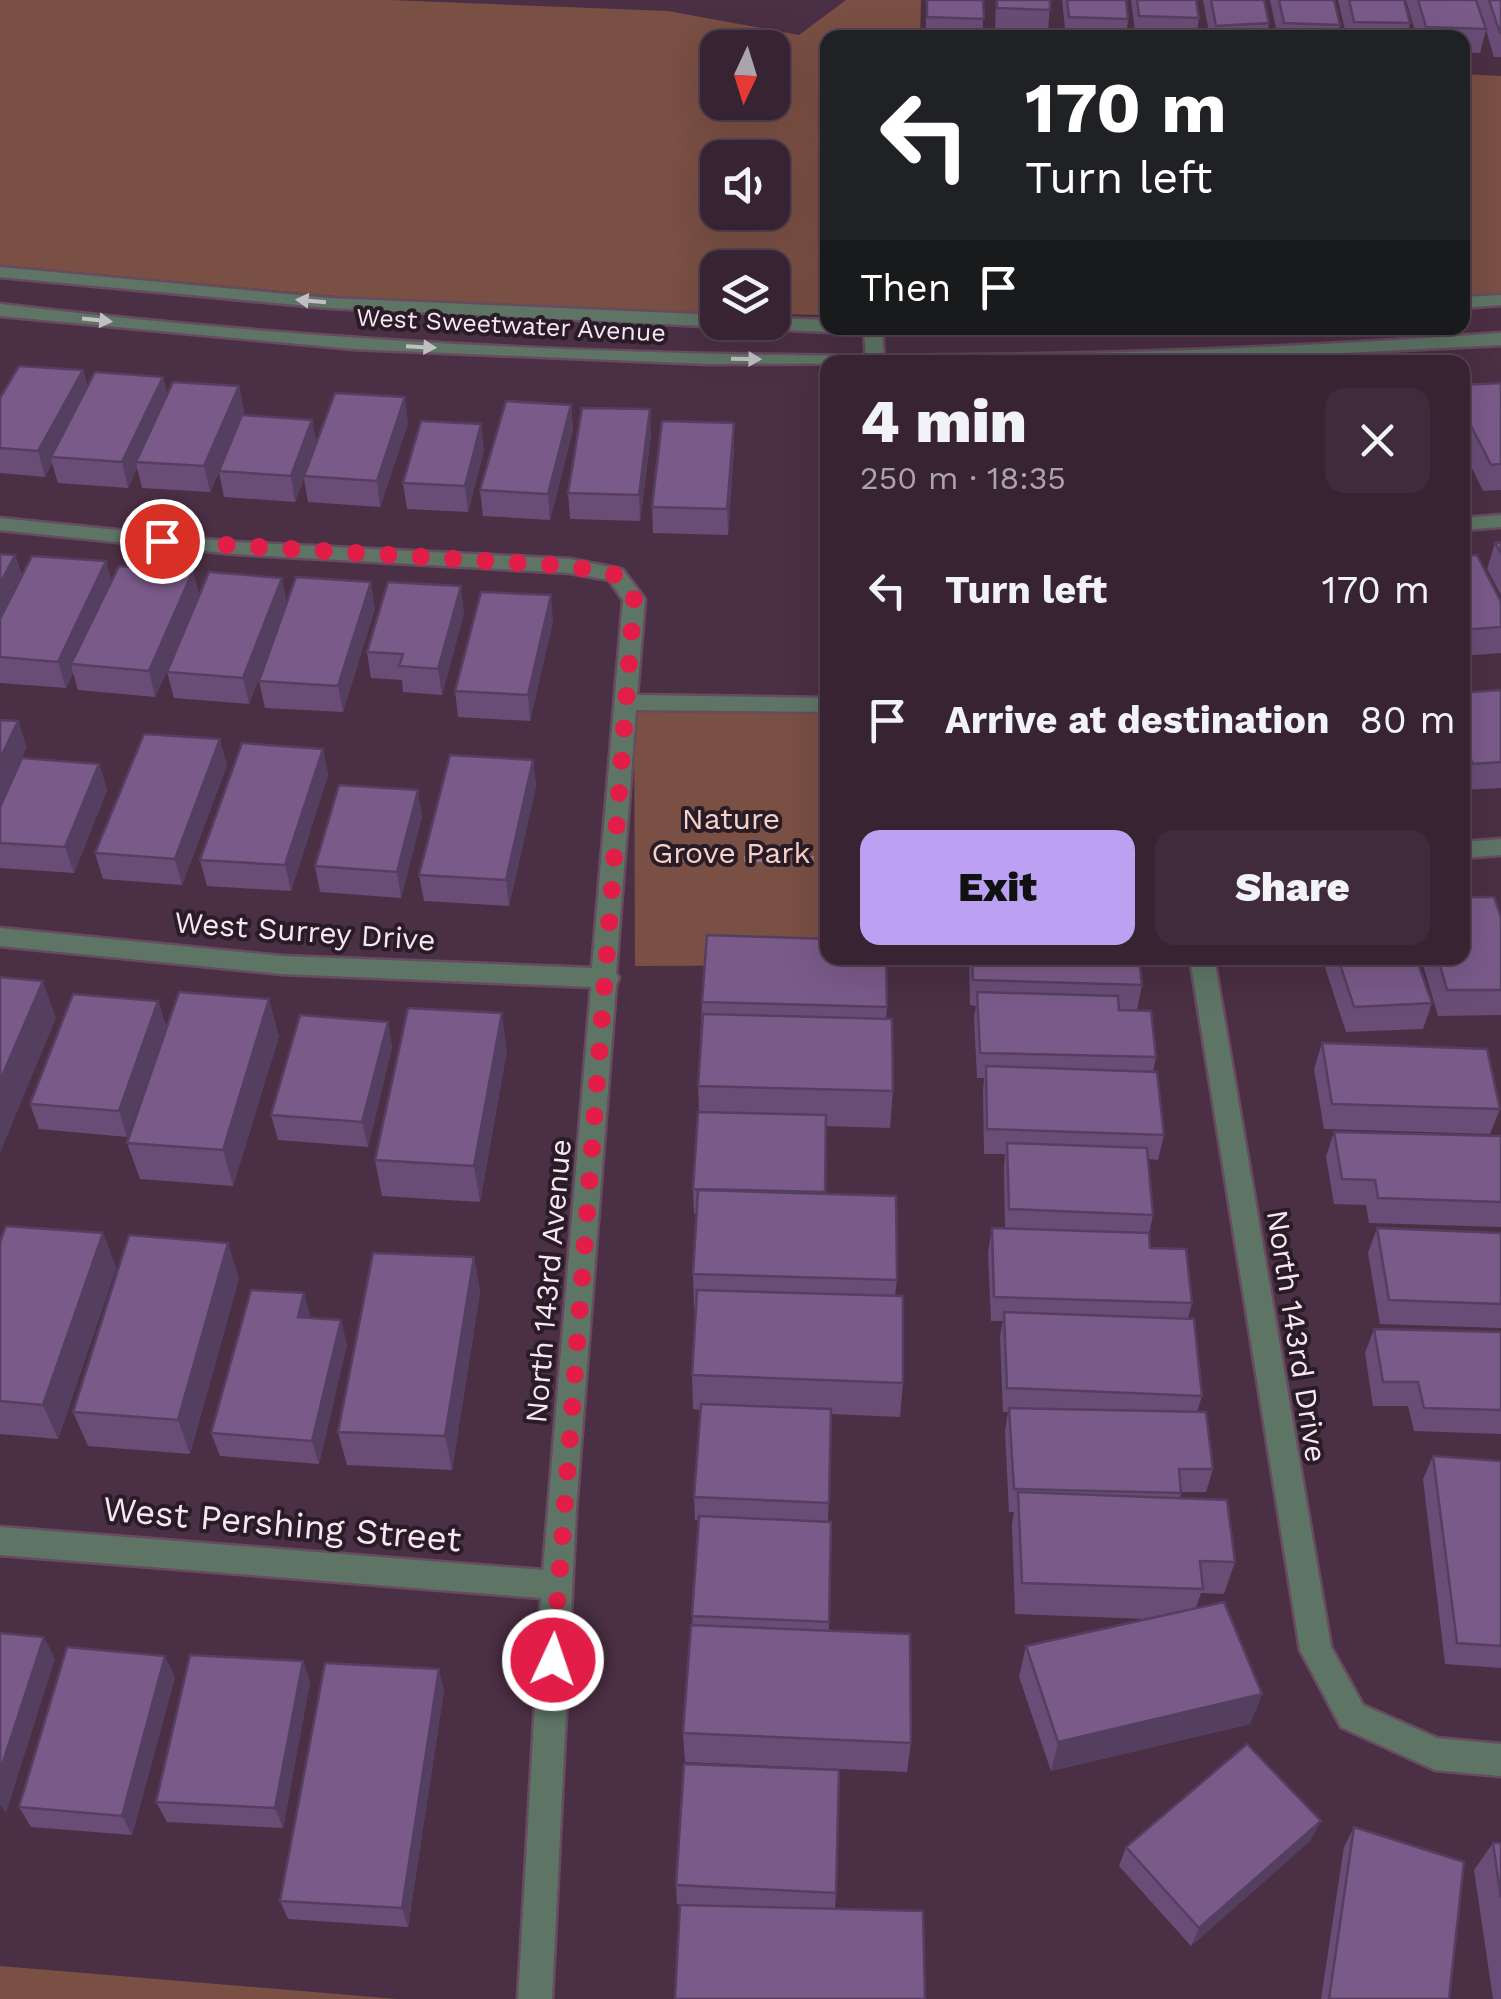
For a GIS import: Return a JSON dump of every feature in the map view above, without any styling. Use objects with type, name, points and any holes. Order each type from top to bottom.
[{"type":"street","name":"West Sweetwater Avenue","points":[[0,272],[329,303],[820,326]]},
{"type":"street","points":[[1470,302],[1501,300]]},
{"type":"street","name":"West Sweetwater Avenue","points":[[0,310],[365,344],[582,356],[820,361]]},
{"type":"street","name":"West Sweetwater Avenue","points":[[1226,355],[1501,339]]},
{"type":"street","points":[[1470,523],[1501,521]]},
{"type":"street","name":"North 143rd Avenue","points":[[0,524],[234,548],[570,566],[616,575],[634,598],[557,1585],[535,1999]]},
{"type":"street","points":[[626,702],[820,705]]},
{"type":"street","points":[[1470,849],[1501,847]]},
{"type":"street","name":"West Surrey Drive","points":[[0,937],[282,965],[607,978]]},
{"type":"street","name":"North 143rd Drive","points":[[1203,965],[1316,1650],[1352,1716],[1435,1754],[1501,1760]]},
{"type":"street","name":"West Pershing Street","points":[[0,1541],[557,1585]]},
{"type":"path","points":[[666,859],[820,859]]},
{"type":"green space","points":[[0,0],[390,0],[668,11],[772,30],[700,30],[700,120],[790,120],[790,33],[799,35],[846,0],[921,0],[920,30],[820,30],[820,315],[790,314],[790,250],[700,250],[700,312],[345,297],[0,265]]},
{"type":"green space","points":[[1470,74],[1501,76],[1501,295],[1470,297]]},
{"type":"green space","name":"Nature Grove Park","points":[[634,711],[820,714],[820,965],[938,965],[635,966]]},
{"type":"green space","points":[[0,1966],[397,1999],[0,1999]]},
{"type":"building","points":[[927,0],[983,0],[984,19],[927,17]]},
{"type":"building","points":[[997,0],[1050,0],[1050,10],[997,8]]},
{"type":"building","points":[[1067,0],[1126,0],[1128,19],[1069,17]]},
{"type":"building","points":[[1137,0],[1196,0],[1199,18],[1139,16]]},
{"type":"building","points":[[1211,0],[1264,0],[1269,23],[1216,26]]},
{"type":"building","points":[[1279,0],[1334,0],[1340,25],[1284,23]]},
{"type":"building","points":[[1349,0],[1404,0],[1410,23],[1354,22]]},
{"type":"building","points":[[1418,0],[1476,0],[1486,29],[1426,27]]},
{"type":"building","points":[[1489,0],[1501,0],[1501,33],[1500,33]]},
{"type":"building","points":[[19,366],[83,370],[38,451],[0,448],[0,398]]},
{"type":"building","points":[[95,372],[163,377],[122,462],[51,457]]},
{"type":"building","points":[[173,382],[239,386],[204,466],[136,462]]},
{"type":"building","points":[[1501,383],[1501,464],[1491,465],[1470,424],[1470,385]]},
{"type":"building","points":[[335,393],[405,397],[377,481],[304,476]]},
{"type":"building","points":[[506,401],[571,405],[548,494],[480,490]]},
{"type":"building","points":[[582,408],[650,409],[639,495],[568,493]]},
{"type":"building","points":[[242,415],[312,420],[291,476],[219,471]]},
{"type":"building","points":[[421,421],[481,424],[465,486],[403,483]]},
{"type":"building","points":[[662,421],[734,423],[727,509],[652,507]]},
{"type":"building","points":[[0,554],[15,555],[0,584]]},
{"type":"building","points":[[1470,555],[1477,555],[1501,602],[1501,627],[1470,629]]},
{"type":"building","points":[[32,556],[106,561],[58,662],[0,657],[0,619]]},
{"type":"building","points":[[119,566],[193,571],[149,671],[71,664]]},
{"type":"building","points":[[209,572],[282,578],[243,678],[167,672]]},
{"type":"building","points":[[296,577],[371,582],[338,686],[259,681]]},
{"type":"building","points":[[388,582],[461,586],[438,669],[399,666],[403,654],[367,652]]},
{"type":"building","points":[[481,592],[551,595],[528,695],[455,691]]},
{"type":"building","points":[[1470,687],[1472,692],[1501,690],[1501,762],[1473,764]]},
{"type":"building","points":[[0,720],[18,721],[0,759]]},
{"type":"building","points":[[144,734],[220,739],[175,859],[95,853]]},
{"type":"building","points":[[242,743],[323,749],[285,865],[200,860]]},
{"type":"building","points":[[450,755],[533,760],[506,880],[419,875]]},
{"type":"building","points":[[22,758],[99,764],[65,847],[0,843],[0,807]]},
{"type":"building","points":[[339,785],[418,790],[397,872],[315,866]]},
{"type":"building","points":[[1470,897],[1494,897],[1501,917],[1501,990],[1447,990],[1440,965],[1470,965]]},
{"type":"building","points":[[707,935],[820,939],[820,965],[886,965],[887,1007],[702,1002]]},
{"type":"building","points":[[972,965],[1140,965],[1142,985],[973,980]]},
{"type":"building","points":[[1340,965],[1418,965],[1432,1003],[1354,1007]]},
{"type":"building","points":[[0,977],[43,981],[0,1081]]},
{"type":"building","points":[[179,992],[269,999],[223,1150],[127,1143]]},
{"type":"building","points":[[977,992],[1118,996],[1119,1010],[1151,1011],[1156,1057],[980,1053]]},
{"type":"building","points":[[73,994],[158,1001],[119,1111],[30,1104]]},
{"type":"building","points":[[408,1008],[502,1013],[474,1166],[375,1160]]},
{"type":"building","points":[[703,1014],[892,1019],[893,1091],[698,1086]]},
{"type":"building","points":[[300,1015],[388,1022],[362,1122],[271,1115]]},
{"type":"building","points":[[1322,1043],[1487,1049],[1500,1109],[1332,1104]]},
{"type":"building","points":[[986,1066],[1157,1072],[1164,1135],[987,1129]]},
{"type":"building","points":[[698,1112],[826,1115],[825,1192],[693,1189]]},
{"type":"building","points":[[1334,1132],[1501,1136],[1501,1202],[1378,1198],[1375,1180],[1342,1179]]},
{"type":"building","points":[[1007,1143],[1147,1148],[1153,1215],[1009,1209]]},
{"type":"building","points":[[698,1190],[896,1196],[897,1280],[693,1274]]},
{"type":"building","points":[[6,1226],[103,1233],[43,1405],[0,1401],[0,1242]]},
{"type":"building","points":[[992,1228],[1149,1233],[1150,1248],[1186,1249],[1192,1303],[994,1297]]},
{"type":"building","points":[[1377,1228],[1501,1233],[1501,1304],[1389,1300]]},
{"type":"building","points":[[129,1235],[228,1243],[178,1420],[73,1412]]},
{"type":"building","points":[[373,1253],[474,1257],[445,1436],[338,1432]]},
{"type":"building","points":[[251,1290],[304,1293],[298,1317],[341,1320],[312,1441],[211,1433]]},
{"type":"building","points":[[697,1290],[903,1296],[903,1383],[692,1375]]},
{"type":"building","points":[[1004,1312],[1194,1319],[1202,1396],[1007,1388]]},
{"type":"building","points":[[1374,1329],[1501,1332],[1501,1410],[1424,1408],[1418,1382],[1383,1382]]},
{"type":"building","points":[[701,1404],[831,1409],[829,1503],[694,1497]]},
{"type":"building","points":[[1009,1408],[1206,1412],[1213,1469],[1179,1469],[1181,1493],[1014,1489]]},
{"type":"building","points":[[1433,1456],[1501,1461],[1501,1646],[1457,1643]]},
{"type":"building","points":[[1018,1492],[1227,1500],[1235,1562],[1200,1561],[1203,1589],[1022,1583]]},
{"type":"building","points":[[699,1516],[831,1522],[829,1622],[692,1616]]},
{"type":"building","points":[[1224,1602],[1262,1694],[1058,1742],[1026,1646]]},
{"type":"building","points":[[691,1625],[910,1634],[911,1743],[683,1733]]},
{"type":"building","points":[[0,1633],[44,1637],[0,1771]]},
{"type":"building","points":[[67,1647],[165,1656],[122,1816],[19,1807]]},
{"type":"building","points":[[190,1655],[303,1661],[275,1808],[156,1802]]},
{"type":"building","points":[[325,1663],[439,1669],[402,1908],[280,1901]]},
{"type":"building","points":[[1247,1744],[1321,1821],[1199,1928],[1126,1847]]},
{"type":"building","points":[[684,1764],[839,1770],[836,1893],[676,1885]]},
{"type":"building","points":[[1354,1827],[1464,1862],[1449,1999],[1329,1999]]},
{"type":"building","points":[[1493,1843],[1501,1843],[1501,1898]]},
{"type":"building","points":[[680,1905],[923,1911],[925,1999],[675,1999]]},
{"type":"route","points":[[162,541],[356,556],[570,566],[616,575],[634,598],[607,978],[561,1510],[553,1660]]}]
